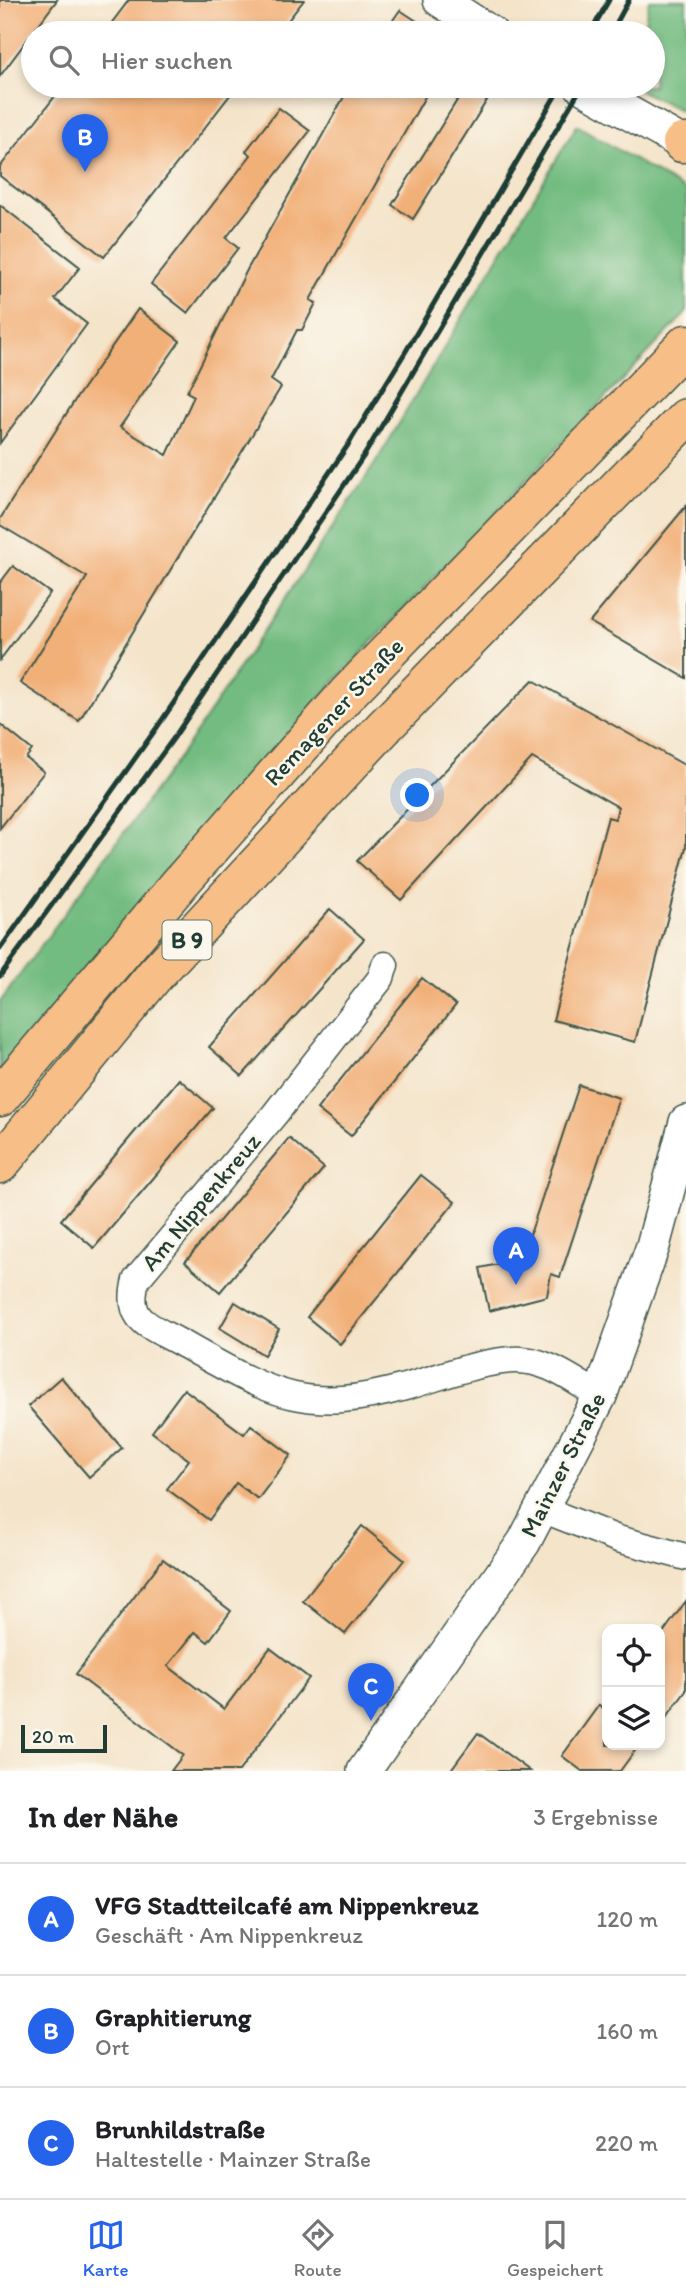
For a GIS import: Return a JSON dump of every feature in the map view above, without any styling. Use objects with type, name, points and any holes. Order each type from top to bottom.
[{"type":"main road","name":"Remagener Straße","points":[[0,1097],[180,883],[345,695],[686,344]]},
{"type":"main road","name":"Remagener Straße","points":[[0,1164],[182,946],[385,726],[686,418]]},
{"type":"street","points":[[440,0],[472,21]]},
{"type":"street","points":[[603,98],[685,144]]},
{"type":"street","name":"Am Nippenkreuz","points":[[385,965],[382,978],[275,1114],[136,1280],[131,1300],[140,1320],[247,1380],[299,1399],[351,1399],[481,1365],[515,1360],[545,1363],[600,1396]]},
{"type":"street","name":"Mainzer Straße","points":[[364,1771],[495,1586],[542,1509],[600,1396],[653,1246],[686,1122]]},
{"type":"street","points":[[542,1509],[618,1539],[686,1557]]},
{"type":"green space","points":[[649,0],[686,0],[686,113],[655,98],[665,98],[665,21],[645,21]]},
{"type":"green space","points":[[577,125],[686,191],[686,313],[336,680],[0,1069],[0,1002],[187,746],[376,462]]},
{"type":"building","points":[[0,0],[57,0],[41,21],[21,21],[21,48],[0,76]]},
{"type":"building","points":[[129,0],[304,0],[287,21],[113,21]]},
{"type":"building","points":[[400,10],[417,21],[392,21]]},
{"type":"building","points":[[54,98],[228,98],[104,257],[0,176],[0,167]]},
{"type":"building","points":[[343,98],[424,98],[310,300],[316,303],[302,330],[297,330],[271,380],[281,387],[79,721],[20,683],[87,577],[0,525],[0,519],[75,400],[138,309],[180,341],[120,427],[167,455],[194,396],[187,392],[247,270]]},
{"type":"building","points":[[459,98],[488,98],[413,219],[392,205]]},
{"type":"building","points":[[279,108],[310,131],[226,238],[238,248],[188,313],[151,284],[251,155],[246,151]]},
{"type":"building","points":[[0,205],[80,267],[55,299],[87,324],[0,443]]},
{"type":"building","points":[[686,506],[686,678],[590,622]]},
{"type":"building","points":[[13,566],[50,593],[0,660],[0,583]]},
{"type":"building","points":[[533,680],[686,766],[686,847],[635,1042],[553,1020],[608,817],[615,819],[618,807],[532,758],[401,900],[357,861]]},
{"type":"building","points":[[0,724],[32,750],[26,758],[44,772],[0,828]]},
{"type":"building","points":[[330,909],[364,939],[242,1076],[209,1047]]},
{"type":"building","points":[[422,978],[456,1005],[351,1136],[317,1109]]},
{"type":"building","points":[[179,1079],[213,1108],[94,1248],[61,1220]]},
{"type":"building","points":[[579,1085],[619,1098],[560,1277],[551,1274],[547,1296],[489,1311],[480,1268],[522,1259]]},
{"type":"building","points":[[289,1138],[324,1168],[220,1292],[185,1262]]},
{"type":"building","points":[[421,1175],[455,1202],[340,1344],[307,1317]]},
{"type":"building","points":[[235,1302],[279,1329],[264,1355],[220,1328]]},
{"type":"building","points":[[61,1377],[122,1448],[89,1477],[28,1406]]},
{"type":"building","points":[[184,1389],[244,1434],[251,1425],[291,1455],[258,1499],[236,1483],[209,1520],[167,1489],[189,1460],[152,1432]]},
{"type":"building","points":[[362,1526],[404,1560],[345,1634],[303,1601]]},
{"type":"building","points":[[163,1559],[231,1611],[208,1642],[195,1632],[168,1666],[224,1709],[270,1648],[309,1678],[239,1771],[171,1771],[183,1755],[76,1674]]},
{"type":"building","points":[[686,1601],[686,1691],[665,1719],[665,1687],[665,1630]]},
{"type":"building","points":[[599,1705],[602,1707],[602,1750],[635,1750],[620,1771],[582,1771],[562,1756]]},
{"type":"building","points":[[478,1733],[530,1771],[450,1771]]},
{"type":"railway","points":[[597,21],[609,0]]},
{"type":"railway","points":[[618,21],[629,0]]},
{"type":"railway","points":[[0,949],[158,726],[348,445],[554,98]]},
{"type":"railway","points":[[0,976],[173,739],[365,454],[575,98]]},
{"type":"place","name":"Graphitierung","points":[[85,172]]},
{"type":"place","name":"VFG Stadtteilcafé am Nippenkreuz","points":[[516,1285]]},
{"type":"place","name":"Brunhildstraße","points":[[371,1721]]}]
